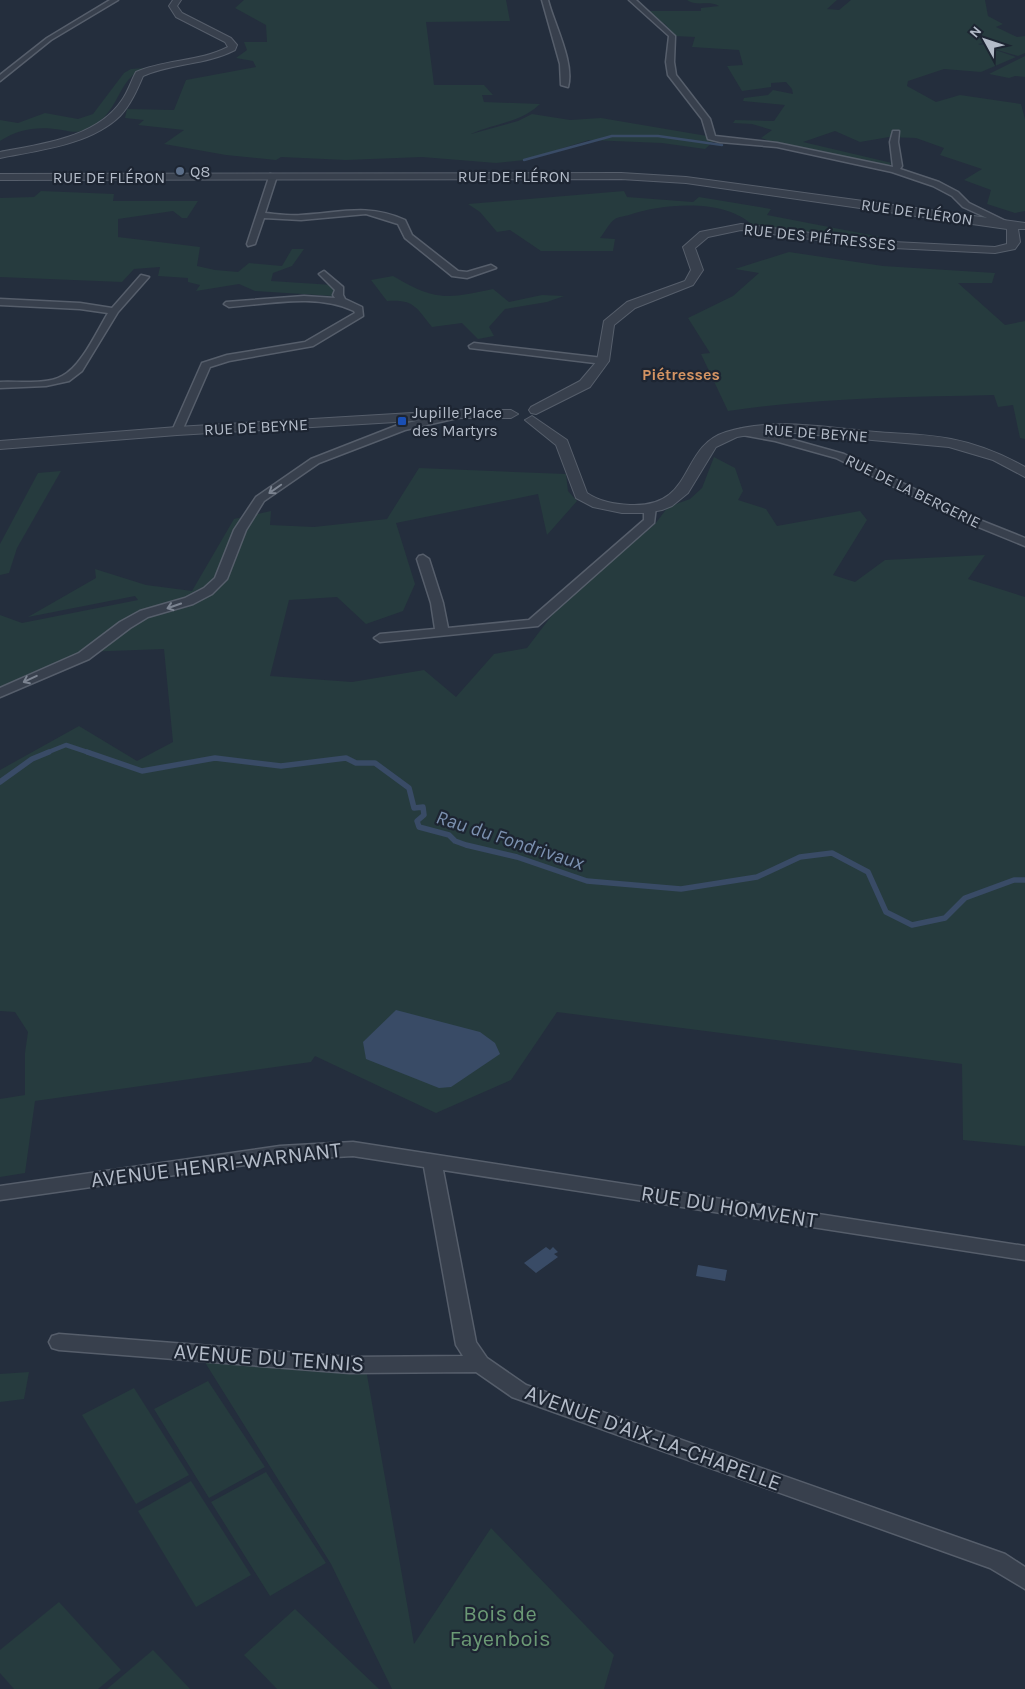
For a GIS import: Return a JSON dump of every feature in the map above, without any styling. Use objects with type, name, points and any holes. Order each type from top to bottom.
[{"type":"street","points":[[0,79],[49,39],[115,0]]},
{"type":"street","points":[[0,155],[83,134],[108,121],[126,103],[139,74],[156,68],[220,55],[232,48],[233,44],[228,40],[179,15],[173,6],[177,0]]},
{"type":"street","points":[[545,0],[566,66],[565,85]]},
{"type":"street","points":[[632,0],[647,16],[662,24],[672,36],[670,62],[672,75],[706,119],[711,137],[777,145],[861,161],[895,170],[936,184],[955,194],[966,206],[1012,226]]},
{"type":"street","points":[[895,170],[898,166],[894,142],[896,133]]},
{"type":"street","points":[[251,244],[273,176]]},
{"type":"street","name":"RUE DE FLÉRON","points":[[0,177],[621,176],[686,180],[1012,226],[1025,226]]},
{"type":"street","points":[[260,215],[305,218],[350,210],[388,214],[402,222],[408,236],[455,274],[467,275],[491,268]]},
{"type":"street","name":"RUE DES PIÉTRESSES","points":[[603,361],[608,324],[631,305],[689,283],[697,270],[689,247],[704,234],[741,227],[873,244],[995,250],[1011,247],[1014,242],[1012,226]]},
{"type":"street","points":[[324,274],[340,289],[338,295],[342,301]]},
{"type":"street","points":[[0,385],[46,383],[65,379],[78,369],[114,311],[144,277]]},
{"type":"street","points":[[177,432],[206,365],[227,358],[265,350],[293,348],[309,344],[360,314],[360,309],[342,301],[304,299],[229,304]]},
{"type":"street","points":[[0,302],[80,306],[114,311]]},
{"type":"street","points":[[474,346],[603,361]]},
{"type":"street","points":[[534,415],[585,384],[603,361]]},
{"type":"street","points":[[0,693],[84,656],[125,625],[144,614],[189,601],[208,591],[221,579],[240,530],[260,498],[315,461],[402,427],[462,414]]},
{"type":"street","name":"RUE DE BEYNE","points":[[0,445],[462,414],[511,414],[513,418],[534,415],[562,443],[576,487],[585,499],[618,508],[650,508],[665,504],[684,489],[712,444],[740,432],[774,427],[950,443],[998,457],[1025,473]]},
{"type":"street","name":"RUE DE LA BERGERIE","points":[[740,432],[776,438],[840,456],[963,517],[1025,542]]},
{"type":"street","points":[[380,638],[533,622],[650,521],[650,508]]},
{"type":"street","points":[[424,558],[437,603],[442,633]]},
{"type":"street","name":"AVENUE HENRI-WARNANT","points":[[0,1193],[280,1153],[353,1149],[432,1161]]},
{"type":"street","name":"RUE DU HOMVENT","points":[[432,1161],[1025,1252]]},
{"type":"street","name":"AVENUE D'AIX-LA-CHAPELLE","points":[[432,1161],[466,1345],[480,1364],[519,1391],[997,1561],[1025,1579]]},
{"type":"street","name":"AVENUE DU TENNIS","points":[[59,1342],[350,1365],[480,1364]]},
{"type":"green space","points":[[244,0],[506,0],[510,21],[426,22],[434,85],[484,85],[493,95],[482,95],[484,102],[540,104],[516,119],[471,134],[518,121],[532,114],[570,120],[601,118],[707,136],[715,140],[705,149],[662,143],[589,140],[525,160],[496,163],[422,157],[346,160],[281,157],[276,160],[226,155],[164,144],[184,130],[138,125],[144,120],[125,118],[127,109],[174,110],[186,80],[256,67],[253,61],[236,58],[247,50],[244,42],[267,42],[266,25],[235,8]]},
{"type":"green space","points":[[687,0],[837,0],[827,9],[839,10],[851,0],[985,0],[988,16],[1003,24],[996,27],[1017,37],[1025,36],[1025,53],[1018,56],[986,47],[1016,57],[981,72],[944,69],[908,81],[907,86],[936,102],[960,95],[1021,104],[1025,119],[1025,211],[1015,213],[987,204],[991,190],[964,180],[982,169],[940,155],[944,148],[916,138],[889,137],[860,142],[835,131],[803,142],[892,163],[889,165],[775,143],[761,138],[772,130],[752,124],[733,123],[735,120],[774,121],[785,105],[743,101],[744,98],[768,95],[773,90],[793,94],[792,89],[786,82],[771,83],[771,87],[742,91],[727,66],[743,65],[739,50],[692,47],[695,37],[674,36],[666,25],[645,11],[701,11],[701,8],[719,6],[715,4],[694,3]],"holes":[[[1000,40],[981,45],[978,44]]]},
{"type":"green space","points":[[1025,56],[1025,77],[1015,76],[1009,78],[989,74]]},
{"type":"green space","points":[[144,68],[134,74],[104,118],[94,125],[77,132],[46,128],[30,129],[15,133],[0,141],[0,120],[18,123],[45,113],[78,119],[93,114],[124,73],[131,69]]},
{"type":"green space","points":[[41,191],[114,194],[113,201],[198,201],[187,218],[182,218],[173,211],[118,219],[118,237],[200,247],[197,266],[238,272],[249,263],[282,266],[292,249],[304,249],[292,266],[273,273],[271,281],[333,285],[339,288],[333,296],[255,291],[239,284],[196,291],[200,285],[188,282],[188,278],[158,276],[160,267],[134,269],[122,282],[0,277],[0,198],[34,197]]},
{"type":"green space","points":[[624,191],[627,197],[693,202],[699,197],[771,209],[767,215],[886,238],[890,243],[753,226],[742,217],[727,211],[711,207],[676,206],[643,211],[615,219],[600,238],[615,239],[613,251],[541,251],[510,230],[497,232],[480,212],[468,204]]},
{"type":"green space","points":[[789,252],[883,266],[995,273],[992,283],[958,283],[1005,325],[1025,321],[1025,439],[1020,438],[1013,405],[998,407],[994,395],[827,401],[728,411],[701,354],[710,353],[688,318],[733,296],[759,273],[735,269]]},
{"type":"green space","points":[[393,276],[420,290],[442,296],[464,295],[493,289],[509,302],[542,295],[564,296],[547,302],[505,309],[489,327],[494,336],[478,339],[462,323],[432,327],[418,309],[409,303],[387,301],[371,280]]},
{"type":"green space","points":[[714,457],[735,468],[743,491],[738,500],[766,509],[777,526],[860,511],[867,520],[833,575],[855,582],[885,560],[985,555],[968,579],[1025,597],[1025,1146],[963,1140],[962,1064],[557,1012],[511,1080],[436,1113],[315,1056],[311,1062],[35,1101],[25,1173],[0,1177],[0,1099],[25,1095],[25,1053],[28,1032],[15,1012],[0,1011],[0,770],[79,726],[137,761],[173,742],[164,649],[83,652],[0,688],[0,615],[22,623],[138,600],[135,596],[28,617],[96,578],[95,569],[146,585],[192,591],[234,519],[271,511],[270,525],[314,527],[387,519],[419,468],[566,474],[568,491],[577,501],[547,535],[538,494],[396,523],[415,584],[403,611],[366,624],[337,597],[289,600],[270,676],[352,682],[424,670],[456,697],[494,654],[527,648],[559,606],[655,524],[668,507],[690,499],[702,488]]},
{"type":"green space","points":[[61,471],[17,548],[9,573],[0,575],[0,544],[38,473]]},
{"type":"green space","name":"Bois de Fayenbois","points":[[201,1356],[366,1369],[414,1644],[491,1528],[614,1655],[604,1689],[392,1689],[331,1564]]},
{"type":"green space","points":[[29,1372],[24,1399],[0,1402],[0,1374]]},
{"type":"green space","points":[[208,1381],[265,1467],[209,1498],[154,1409]]},
{"type":"green space","points":[[134,1388],[189,1475],[136,1504],[82,1415]]},
{"type":"green space","points":[[266,1472],[326,1563],[270,1596],[211,1502]]},
{"type":"green space","points":[[191,1481],[251,1575],[196,1607],[138,1511]]},
{"type":"green space","points":[[59,1602],[121,1670],[98,1689],[14,1689],[0,1673],[0,1650]]},
{"type":"green space","points":[[295,1609],[379,1689],[277,1689],[244,1655]]},
{"type":"green space","points":[[153,1650],[190,1689],[107,1689]]},
{"type":"water","points":[[396,1010],[480,1032],[495,1043],[500,1054],[451,1087],[439,1088],[366,1059],[363,1042]]},
{"type":"water","points":[[546,1247],[550,1250],[553,1247],[558,1252],[554,1254],[558,1257],[536,1273],[524,1263]]},
{"type":"water","points":[[698,1265],[727,1270],[725,1281],[696,1276]]},
{"type":"waterway","points":[[524,160],[612,136],[658,136],[722,145]]},
{"type":"waterway","name":"Rau du Fondrivaux","points":[[46,753],[66,745],[87,752]]},
{"type":"waterway","name":"Rau du Fondrivaux","points":[[0,782],[32,759],[49,752]]},
{"type":"waterway","name":"Rau du Fondrivaux","points":[[87,752],[142,771],[215,758],[281,766],[346,758],[356,763],[375,763],[409,788],[414,808],[423,807],[424,815],[417,821],[419,827],[449,835],[455,841],[466,845],[517,857],[587,881],[681,889],[757,877],[800,857],[832,853],[868,872],[886,912],[912,925],[945,918],[965,898],[1014,880],[1025,880]]},
{"type":"place","name":"Q8","points":[[180,171]]},
{"type":"place","name":"Jupille Place des Martyrs","points":[[402,421]]},
{"type":"district","name":"Piétresses","points":[[681,374]]}]
